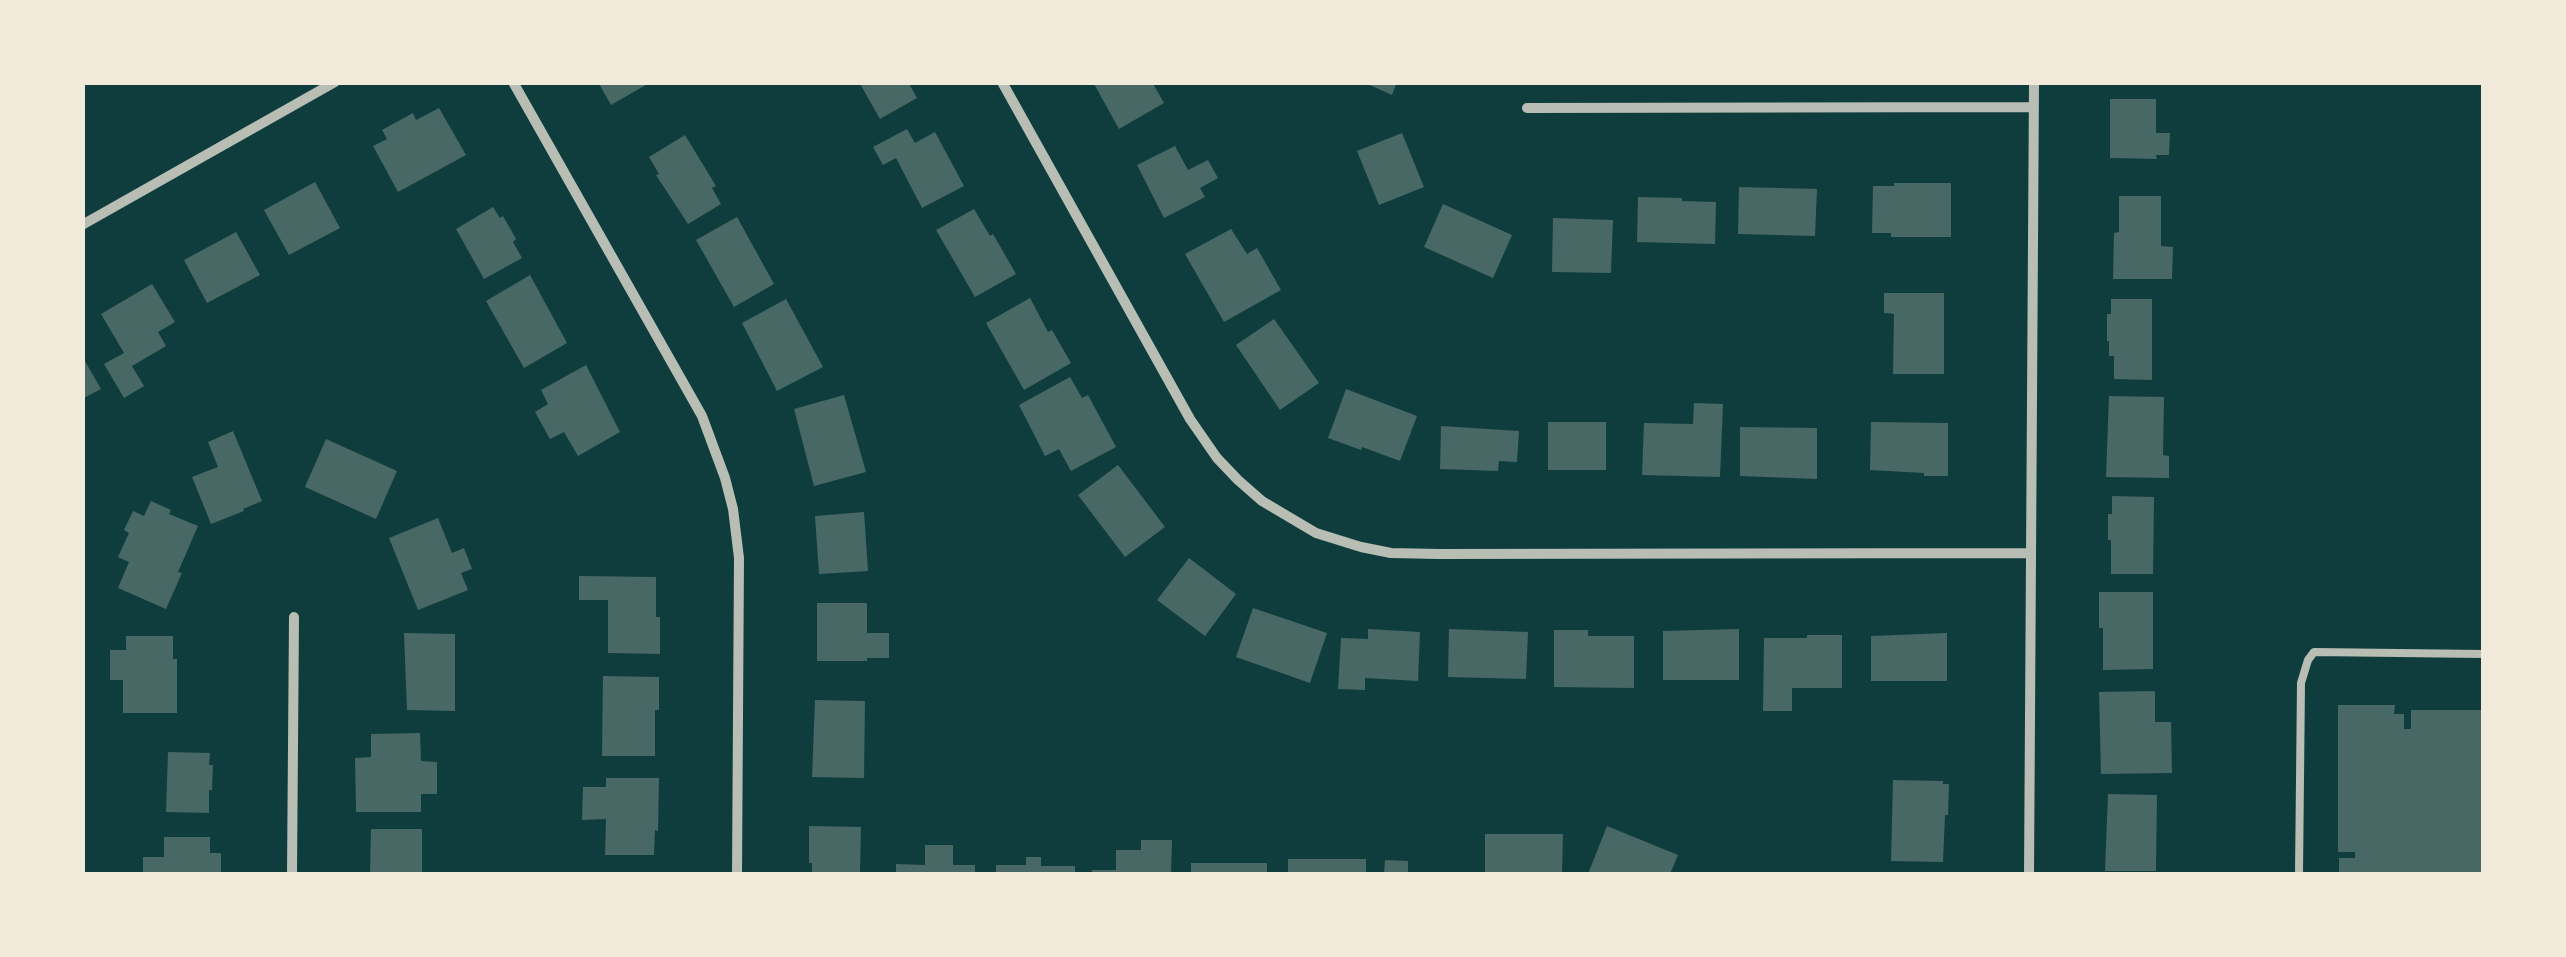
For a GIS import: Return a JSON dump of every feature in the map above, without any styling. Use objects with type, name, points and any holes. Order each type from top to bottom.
[{"type":"street","points":[[82,226],[336,82]]},
{"type":"street","points":[[514,82],[702,416],[725,478],[739,558],[737,874]]},
{"type":"street","points":[[1002,82],[1208,446],[1262,500],[1316,533],[1360,547],[1422,554],[2031,553]]},
{"type":"street","points":[[2028,874],[2034,82]]},
{"type":"street","points":[[1527,108],[2034,107]]},
{"type":"street","points":[[292,874],[294,617]]},
{"type":"lane","points":[[2299,874],[2301,683],[2314,652],[2484,654]]},
{"type":"building","points":[[598,82],[651,82],[611,105]]},
{"type":"building","points":[[859,82],[908,82],[917,98],[880,119]]},
{"type":"building","points":[[1093,82],[1152,82],[1164,103],[1119,129]]},
{"type":"building","points":[[1363,82],[1397,82],[1392,95]]},
{"type":"building","points":[[2110,99],[2156,99],[2156,133],[2170,133],[2169,155],[2156,155],[2157,159],[2110,158]]},
{"type":"building","points":[[439,108],[466,155],[398,192],[373,146],[387,139],[382,130],[413,113],[416,120]]},
{"type":"building","points":[[907,129],[915,143],[935,132],[964,186],[922,208],[896,158],[883,165],[873,147]]},
{"type":"building","points":[[1402,133],[1424,187],[1379,205],[1357,151]]},
{"type":"building","points":[[685,135],[716,186],[712,188],[721,204],[688,224],[656,175],[659,174],[649,157]]},
{"type":"building","points":[[1175,146],[1188,170],[1208,160],[1218,178],[1200,188],[1205,197],[1164,218],[1137,165]]},
{"type":"building","points":[[315,182],[340,228],[289,255],[264,210]]},
{"type":"building","points":[[1951,183],[1951,237],[1891,237],[1891,233],[1872,233],[1873,186]]},
{"type":"building","points":[[1739,187],[1817,189],[1815,236],[1738,234]]},
{"type":"building","points":[[2119,196],[2161,196],[2161,246],[2173,247],[2172,279],[2113,279]]},
{"type":"building","points":[[1638,197],[1716,202],[1715,244],[1637,242]]},
{"type":"building","points":[[1443,204],[1512,235],[1493,278],[1424,247]]},
{"type":"building","points":[[493,207],[500,218],[503,216],[522,258],[484,279],[456,229]]},
{"type":"building","points":[[974,209],[1016,274],[975,297],[936,230]]},
{"type":"building","points":[[737,217],[774,284],[734,307],[696,240]]},
{"type":"building","points":[[1553,218],[1613,220],[1611,273],[1552,272]]},
{"type":"building","points":[[1231,229],[1247,254],[1257,248],[1281,290],[1224,322],[1185,254]]},
{"type":"building","points":[[236,232],[260,275],[207,303],[184,260]]},
{"type":"building","points":[[530,275],[567,343],[524,368],[486,301]]},
{"type":"building","points":[[152,284],[175,322],[158,332],[166,346],[132,366],[144,386],[124,398],[104,364],[124,353],[101,314]]},
{"type":"building","points":[[1884,293],[1944,293],[1944,374],[1893,374],[1894,314],[1884,313]]},
{"type":"building","points":[[1030,298],[1071,363],[1024,390],[986,323]]},
{"type":"building","points":[[786,299],[823,367],[777,391],[742,323]]},
{"type":"building","points":[[2111,299],[2152,299],[2152,380],[2114,379],[2114,356],[2109,356],[2107,341]]},
{"type":"building","points":[[1274,319],[1319,383],[1280,410],[1236,345]]},
{"type":"building","points":[[82,356],[101,389],[82,399]]},
{"type":"building","points":[[586,365],[620,432],[578,456],[564,432],[550,439],[535,412],[548,404],[541,390]]},
{"type":"building","points":[[1070,377],[1082,398],[1088,395],[1116,447],[1071,471],[1059,449],[1045,456],[1019,405]]},
{"type":"building","points":[[1346,389],[1417,416],[1400,461],[1328,438]]},
{"type":"building","points":[[844,395],[866,472],[814,486],[794,409]]},
{"type":"building","points":[[2109,396],[2164,397],[2163,455],[2169,456],[2169,478],[2106,477]]},
{"type":"building","points":[[1694,403],[1723,404],[1720,477],[1642,475],[1644,423],[1693,424]]},
{"type":"building","points":[[1548,422],[1606,422],[1606,470],[1548,470]]},
{"type":"building","points":[[1871,422],[1948,423],[1948,476],[1870,470]]},
{"type":"building","points":[[1441,426],[1519,431],[1517,462],[1499,461],[1498,471],[1440,469]]},
{"type":"building","points":[[1740,427],[1817,428],[1817,479],[1740,476]]},
{"type":"building","points":[[233,431],[262,501],[211,524],[192,477],[218,467],[208,442]]},
{"type":"building","points":[[326,439],[397,471],[376,519],[305,487]]},
{"type":"building","points":[[1118,465],[1165,527],[1125,557],[1078,495]]},
{"type":"building","points":[[2112,496],[2154,497],[2153,574],[2111,574],[2108,514],[2112,514]]},
{"type":"building","points":[[151,501],[171,510],[169,514],[198,526],[166,609],[118,588],[129,562],[118,557],[129,533],[124,530],[133,511],[144,516]]},
{"type":"building","points":[[864,512],[868,571],[819,574],[815,516]]},
{"type":"building","points":[[438,518],[452,553],[464,548],[472,569],[461,573],[468,590],[418,610],[389,538]]},
{"type":"building","points":[[1189,558],[1236,594],[1205,636],[1157,600]]},
{"type":"building","points":[[579,576],[656,577],[660,654],[608,653],[608,600],[579,600]]},
{"type":"building","points":[[2099,592],[2153,592],[2153,669],[2103,670]]},
{"type":"building","points":[[817,603],[867,603],[867,633],[889,633],[889,658],[817,661]]},
{"type":"building","points":[[1253,608],[1327,633],[1310,683],[1236,657]]},
{"type":"building","points":[[1368,629],[1420,632],[1418,681],[1365,678],[1365,690],[1338,689],[1341,638],[1368,639]]},
{"type":"building","points":[[1449,629],[1528,632],[1526,679],[1448,677]]},
{"type":"building","points":[[1739,629],[1739,680],[1663,680],[1663,631]]},
{"type":"building","points":[[1554,630],[1588,630],[1588,636],[1634,636],[1634,688],[1554,687]]},
{"type":"building","points":[[404,633],[455,634],[455,711],[407,710]]},
{"type":"building","points":[[1947,633],[1947,681],[1871,681],[1871,636]]},
{"type":"building","points":[[1842,635],[1842,688],[1792,688],[1792,711],[1763,711],[1764,638]]},
{"type":"building","points":[[126,636],[173,636],[177,713],[123,713],[123,680],[110,680],[110,650],[126,650]]},
{"type":"building","points":[[603,676],[659,677],[655,756],[602,756]]},
{"type":"building","points":[[2155,691],[2155,722],[2171,722],[2172,773],[2101,774],[2099,692]]},
{"type":"building","points":[[815,700],[865,701],[864,778],[812,777]]},
{"type":"building","points":[[2338,705],[2395,705],[2394,714],[2404,714],[2404,729],[2411,729],[2411,710],[2484,710],[2484,874],[2339,874],[2339,858],[2355,858],[2355,852],[2338,852]]},
{"type":"building","points":[[420,733],[421,761],[437,762],[437,794],[421,794],[421,812],[356,812],[355,758],[371,757],[371,734]]},
{"type":"building","points":[[168,752],[210,753],[209,765],[213,765],[209,813],[166,812]]},
{"type":"building","points":[[606,778],[659,778],[654,855],[605,855],[606,819],[582,820],[583,787],[606,787]]},
{"type":"building","points":[[1893,780],[1949,784],[1943,862],[1891,861]]},
{"type":"building","points":[[2108,794],[2157,795],[2156,871],[2105,871]]},
{"type":"building","points":[[809,826],[861,827],[860,874],[812,874]]},
{"type":"building","points":[[1607,826],[1678,855],[1670,874],[1588,874]]},
{"type":"building","points":[[371,829],[422,829],[422,874],[370,874]]},
{"type":"building","points":[[1485,834],[1563,834],[1562,874],[1485,874]]},
{"type":"building","points":[[164,837],[210,837],[210,853],[221,853],[221,874],[143,874],[143,857],[164,857]]},
{"type":"building","points":[[1141,840],[1172,840],[1171,874],[1092,874],[1092,870],[1116,870],[1116,850],[1141,850]]},
{"type":"building","points":[[925,845],[953,845],[953,865],[975,865],[975,874],[896,874],[896,864],[925,865]]},
{"type":"building","points":[[1026,857],[1041,857],[1041,866],[1075,866],[1075,874],[996,874],[996,865],[1026,865]]},
{"type":"building","points":[[1288,859],[1366,859],[1366,874],[1288,874]]},
{"type":"building","points":[[1385,860],[1408,861],[1408,874],[1384,874]]},
{"type":"building","points":[[1191,863],[1267,863],[1267,874],[1191,874]]}]
